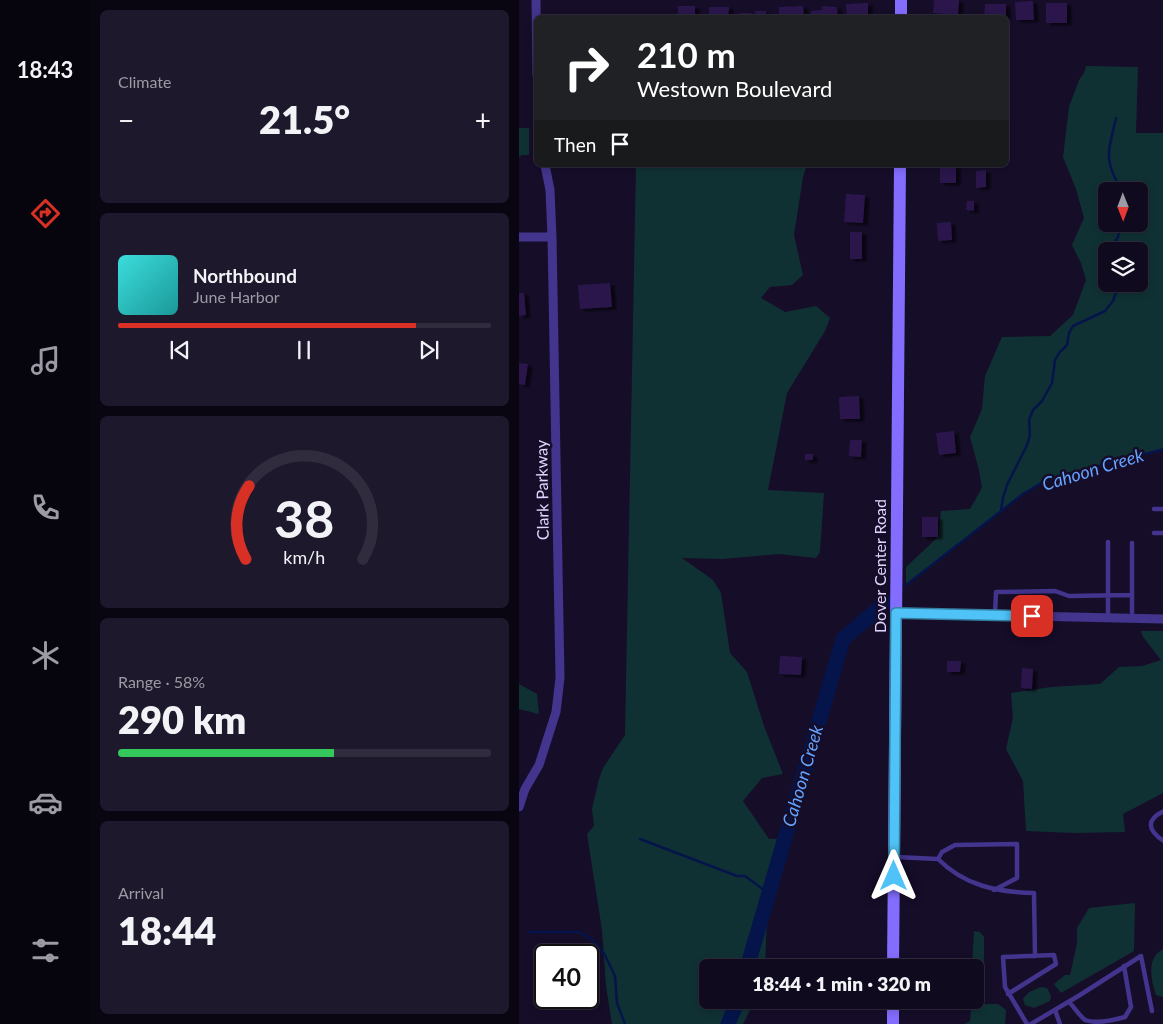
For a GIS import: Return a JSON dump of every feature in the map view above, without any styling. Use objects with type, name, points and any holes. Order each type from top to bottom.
[{"type":"street","points":[[536,0],[536,15]]},
{"type":"street","points":[[901,0],[901,15]]},
{"type":"street","name":"Clark Parkway","points":[[519,808],[522,787],[539,765],[545,747],[556,712],[560,678],[550,190],[545,167]]},
{"type":"street","name":"Dover Center Road","points":[[893,959],[900,167]]},
{"type":"street","points":[[519,237],[551,237]]},
{"type":"street","points":[[896,613],[1163,619]]},
{"type":"street","points":[[893,1009],[893,1024]]},
{"type":"lane","points":[[1154,509],[1163,509]]},
{"type":"lane","points":[[1154,533],[1163,533]]},
{"type":"lane","points":[[1108,542],[1108,618]]},
{"type":"lane","points":[[1132,543],[1132,618]]},
{"type":"lane","points":[[995,615],[996,592],[1055,591],[1069,596],[1132,596]]},
{"type":"lane","points":[[1163,811],[1151,821],[1150,828],[1163,841]]},
{"type":"lane","points":[[937,859],[942,852],[955,845],[1017,844],[1017,878],[994,890]]},
{"type":"lane","points":[[894,857],[937,859],[947,868],[983,887],[1005,892],[1034,893],[1035,956]]},
{"type":"lane","points":[[1008,994],[1056,964],[1054,955],[1003,957],[1005,987],[1008,994],[1027,1024]]},
{"type":"lane","points":[[1031,1024],[1141,956],[1152,1011]]},
{"type":"lane","points":[[1069,1002],[1085,1020],[1090,1022],[1105,1022],[1125,1017],[1131,1007],[1124,966]]},
{"type":"lane","points":[[1055,1010],[1060,1024]]},
{"type":"green space","points":[[1086,66],[1138,67],[1136,133],[1163,133],[1163,449],[1041,483],[1022,494],[906,585],[906,567],[938,537],[941,511],[970,509],[982,488],[970,437],[982,409],[985,376],[1002,337],[1050,336],[1073,315],[1086,280],[1081,263],[1072,245],[1084,218],[1076,189],[1063,157],[1069,107]]},
{"type":"green space","points":[[519,128],[529,128],[529,155],[519,157]]},
{"type":"green space","points":[[636,167],[806,167],[794,235],[803,275],[792,285],[770,287],[761,298],[785,312],[816,306],[830,318],[825,331],[787,393],[768,490],[824,493],[820,552],[816,558],[779,554],[723,559],[682,558],[713,580],[721,593],[730,653],[747,672],[764,726],[783,774],[762,778],[743,801],[769,839],[784,839],[768,893],[765,959],[699,959],[699,1009],[750,1009],[743,1024],[612,1024],[606,986],[602,930],[587,834],[594,826],[592,809],[603,768],[625,735]]},
{"type":"green space","points":[[1141,631],[1163,631],[1163,793],[1123,814],[1125,832],[1075,833],[1026,831],[1023,781],[1006,749],[1013,718],[1011,693],[1051,687],[1100,684],[1119,667],[1142,666],[1161,660],[1143,637]]},
{"type":"green space","points":[[519,684],[537,694],[539,714],[519,709]]},
{"type":"green space","points":[[1135,903],[1134,951],[1061,993],[1054,984],[1065,975],[1070,975],[1077,943],[1077,928],[1089,908]]},
{"type":"green space","points":[[974,931],[980,932],[984,937],[984,959],[972,959]]},
{"type":"green space","points":[[1163,949],[1163,997],[1156,995],[1151,970],[1154,958]]},
{"type":"green space","points":[[1041,987],[1047,988],[1051,996],[1050,1001],[1034,1008],[1025,1005],[1023,999],[1029,992]]},
{"type":"green space","points":[[984,1004],[998,1004],[1006,1010],[1005,1024],[965,1024],[970,1021],[971,1009],[984,1009]]},
{"type":"building","points":[[934,0],[959,0],[958,15],[933,13]]},
{"type":"building","points":[[1033,1],[1034,20],[1016,20],[1015,2]]},
{"type":"building","points":[[868,3],[868,15],[847,15],[846,4]]},
{"type":"building","points":[[1046,3],[1067,3],[1067,23],[1046,23]]},
{"type":"building","points":[[985,4],[1006,4],[1006,15],[984,15]]},
{"type":"building","points":[[678,6],[695,6],[695,15],[678,15]]},
{"type":"building","points":[[803,6],[804,15],[779,15],[779,7]]},
{"type":"building","points":[[822,6],[837,7],[838,15],[811,15],[811,11],[822,10]]},
{"type":"building","points":[[709,7],[729,7],[728,15],[709,15]]},
{"type":"building","points":[[755,11],[766,11],[766,15],[755,15]]},
{"type":"building","points":[[741,13],[751,13],[751,15],[741,15]]},
{"type":"building","points":[[940,167],[956,167],[956,183],[940,183]]},
{"type":"building","points":[[986,170],[986,187],[976,188],[976,171]]},
{"type":"building","points":[[846,194],[865,195],[863,223],[844,222]]},
{"type":"building","points":[[967,201],[974,201],[974,211],[966,210]]},
{"type":"building","points":[[951,222],[952,240],[938,241],[937,223]]},
{"type":"building","points":[[850,232],[862,232],[862,259],[850,259]]},
{"type":"building","points":[[610,283],[612,307],[580,309],[578,285]]},
{"type":"building","points":[[519,293],[524,293],[526,315],[519,316]]},
{"type":"building","points":[[519,363],[528,364],[525,385],[519,384]]},
{"type":"building","points":[[859,396],[860,419],[840,419],[839,397]]},
{"type":"building","points":[[954,431],[956,453],[939,455],[936,433]]},
{"type":"building","points":[[850,440],[862,440],[861,457],[849,456]]},
{"type":"building","points":[[805,454],[813,454],[813,460],[805,460]]},
{"type":"building","points":[[922,517],[938,517],[938,537],[922,537]]},
{"type":"building","points":[[780,656],[802,657],[801,675],[779,674]]},
{"type":"building","points":[[947,661],[961,661],[960,672],[947,672]]},
{"type":"building","points":[[1022,668],[1033,669],[1032,689],[1021,688]]},
{"type":"waterway","points":[[1116,118],[1109,156],[1112,171],[1117,182]]},
{"type":"waterway","points":[[1114,242],[1119,232]]},
{"type":"waterway","points":[[1001,510],[1007,485],[1027,445],[1030,435],[1029,420],[1033,410],[1042,401],[1052,383],[1055,360],[1067,345],[1069,333],[1073,326],[1105,311],[1113,301],[1116,292]]},
{"type":"waterway","name":"Cahoon Creek","points":[[906,585],[1023,494],[1041,483],[1057,477],[1164,449]]},
{"type":"waterway","name":"Cahoon Creek","points":[[750,959],[843,639],[886,602]]},
{"type":"waterway","points":[[640,839],[737,876],[745,876],[768,893]]},
{"type":"waterway","points":[[529,932],[579,932],[594,941],[605,955],[615,976],[617,1003],[625,1024]]},
{"type":"waterway","name":"Cahoon Creek","points":[[728,1024],[734,1009]]},
{"type":"route","points":[[894,876],[896,613],[1032,616]]}]
